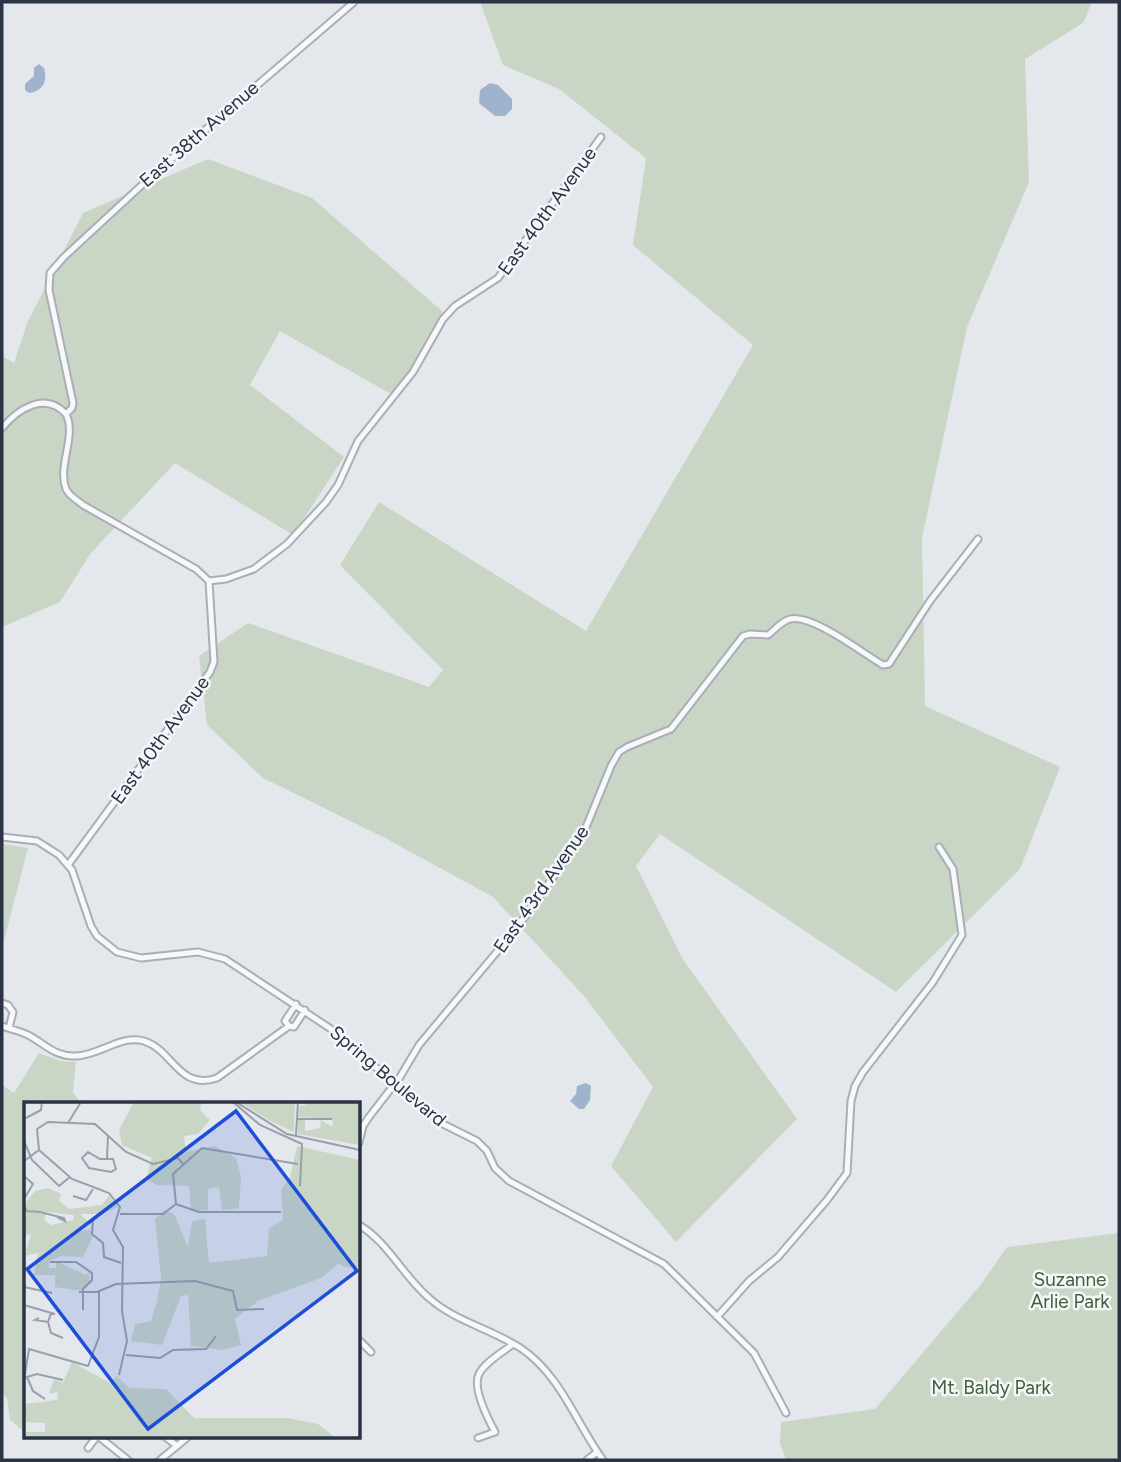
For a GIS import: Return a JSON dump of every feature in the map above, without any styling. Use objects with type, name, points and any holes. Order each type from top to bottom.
[{"type":"street","name":"East 38th Avenue","points":[[65,414],[71,410],[73,403],[49,290],[50,272],[156,172],[354,2]]},
{"type":"street","name":"East 40th Avenue","points":[[68,865],[210,672],[214,662],[209,581],[221,580],[254,569],[272,556],[326,502],[338,485],[358,441],[413,372],[447,314],[498,278],[601,137]]},
{"type":"street","points":[[2,428],[20,411],[40,402],[54,406],[65,414],[69,423],[65,480],[67,491],[83,505],[196,569],[209,581]]},
{"type":"street","name":"East 43rd Avenue","points":[[360,1140],[369,1117],[394,1085],[419,1045],[516,929],[582,837],[611,766],[620,752],[671,729],[743,636],[768,635],[790,619],[822,627],[887,665],[895,657],[929,601],[978,539]]},
{"type":"street","points":[[211,592],[215,583],[221,580]]},
{"type":"street","name":"Spring Boulevard","points":[[2,837],[37,841],[50,846],[68,865],[97,936],[117,952],[141,958],[184,952],[225,959],[334,1031],[439,1122],[478,1141],[487,1151],[495,1168],[509,1181],[658,1260],[757,1358],[786,1413]]},
{"type":"street","points":[[717,1317],[749,1281],[778,1256],[847,1173],[851,1101],[855,1086],[933,982],[962,935],[953,869],[939,847]]},
{"type":"street","points":[[2,1003],[8,1005],[13,1012],[9,1028]]},
{"type":"street","points":[[289,1026],[285,1021],[296,1004]]},
{"type":"street","points":[[2,1026],[28,1035],[48,1050],[61,1055],[77,1056],[130,1040],[146,1041],[183,1073],[191,1078],[208,1081],[217,1078],[289,1026],[296,1025],[305,1010]]},
{"type":"street","points":[[360,1226],[381,1243],[431,1300],[455,1316],[513,1344],[553,1378],[603,1460]]},
{"type":"street","points":[[360,1341],[371,1352]]},
{"type":"street","points":[[478,1438],[495,1432],[483,1407],[478,1377],[481,1371],[513,1344]]},
{"type":"street","points":[[88,1448],[96,1438]]},
{"type":"street","points":[[100,1438],[128,1460]]},
{"type":"street","points":[[167,1438],[176,1445]]},
{"type":"street","points":[[160,1460],[186,1438]]},
{"type":"street","points":[[586,1460],[597,1452]]},
{"type":"green space","points":[[480,2],[1092,2],[1083,23],[1025,59],[1029,182],[967,327],[922,538],[925,706],[1060,767],[1020,869],[896,992],[660,834],[636,866],[682,958],[797,1119],[676,1242],[611,1166],[653,1087],[585,997],[493,897],[385,838],[263,778],[207,725],[199,656],[248,623],[429,687],[443,670],[340,565],[379,502],[586,631],[753,345],[633,245],[646,158],[559,89],[503,65]]},
{"type":"green space","points":[[208,159],[312,198],[443,312],[419,357],[391,394],[280,331],[250,385],[344,457],[293,535],[175,463],[90,554],[60,602],[2,627],[2,356],[14,363],[28,321],[83,213]]},
{"type":"green space","points":[[2,844],[28,848],[2,948]]},
{"type":"green space","points":[[39,1053],[61,1061],[76,1062],[73,1092],[80,1102],[24,1102],[24,1431],[10,1420],[7,1398],[2,1393],[2,1085],[14,1093]]},
{"type":"green space","name":"Mt. Baldy Park","points":[[1119,1233],[1119,1460],[786,1460],[780,1443],[781,1422],[875,1409],[982,1283],[1007,1247]]},
{"type":"water","points":[[39,64],[44,68],[45,82],[41,88],[29,93],[25,90],[25,84],[34,76],[34,68]]},
{"type":"water","points":[[490,83],[498,85],[512,99],[512,109],[505,116],[495,116],[479,103],[480,90]]},
{"type":"water","points":[[586,1083],[591,1086],[590,1100],[584,1109],[579,1109],[570,1101],[576,1094],[577,1086]]},
{"type":"park label","name":"Suzanne Arlie Park","points":[[1070,1290]]}]
